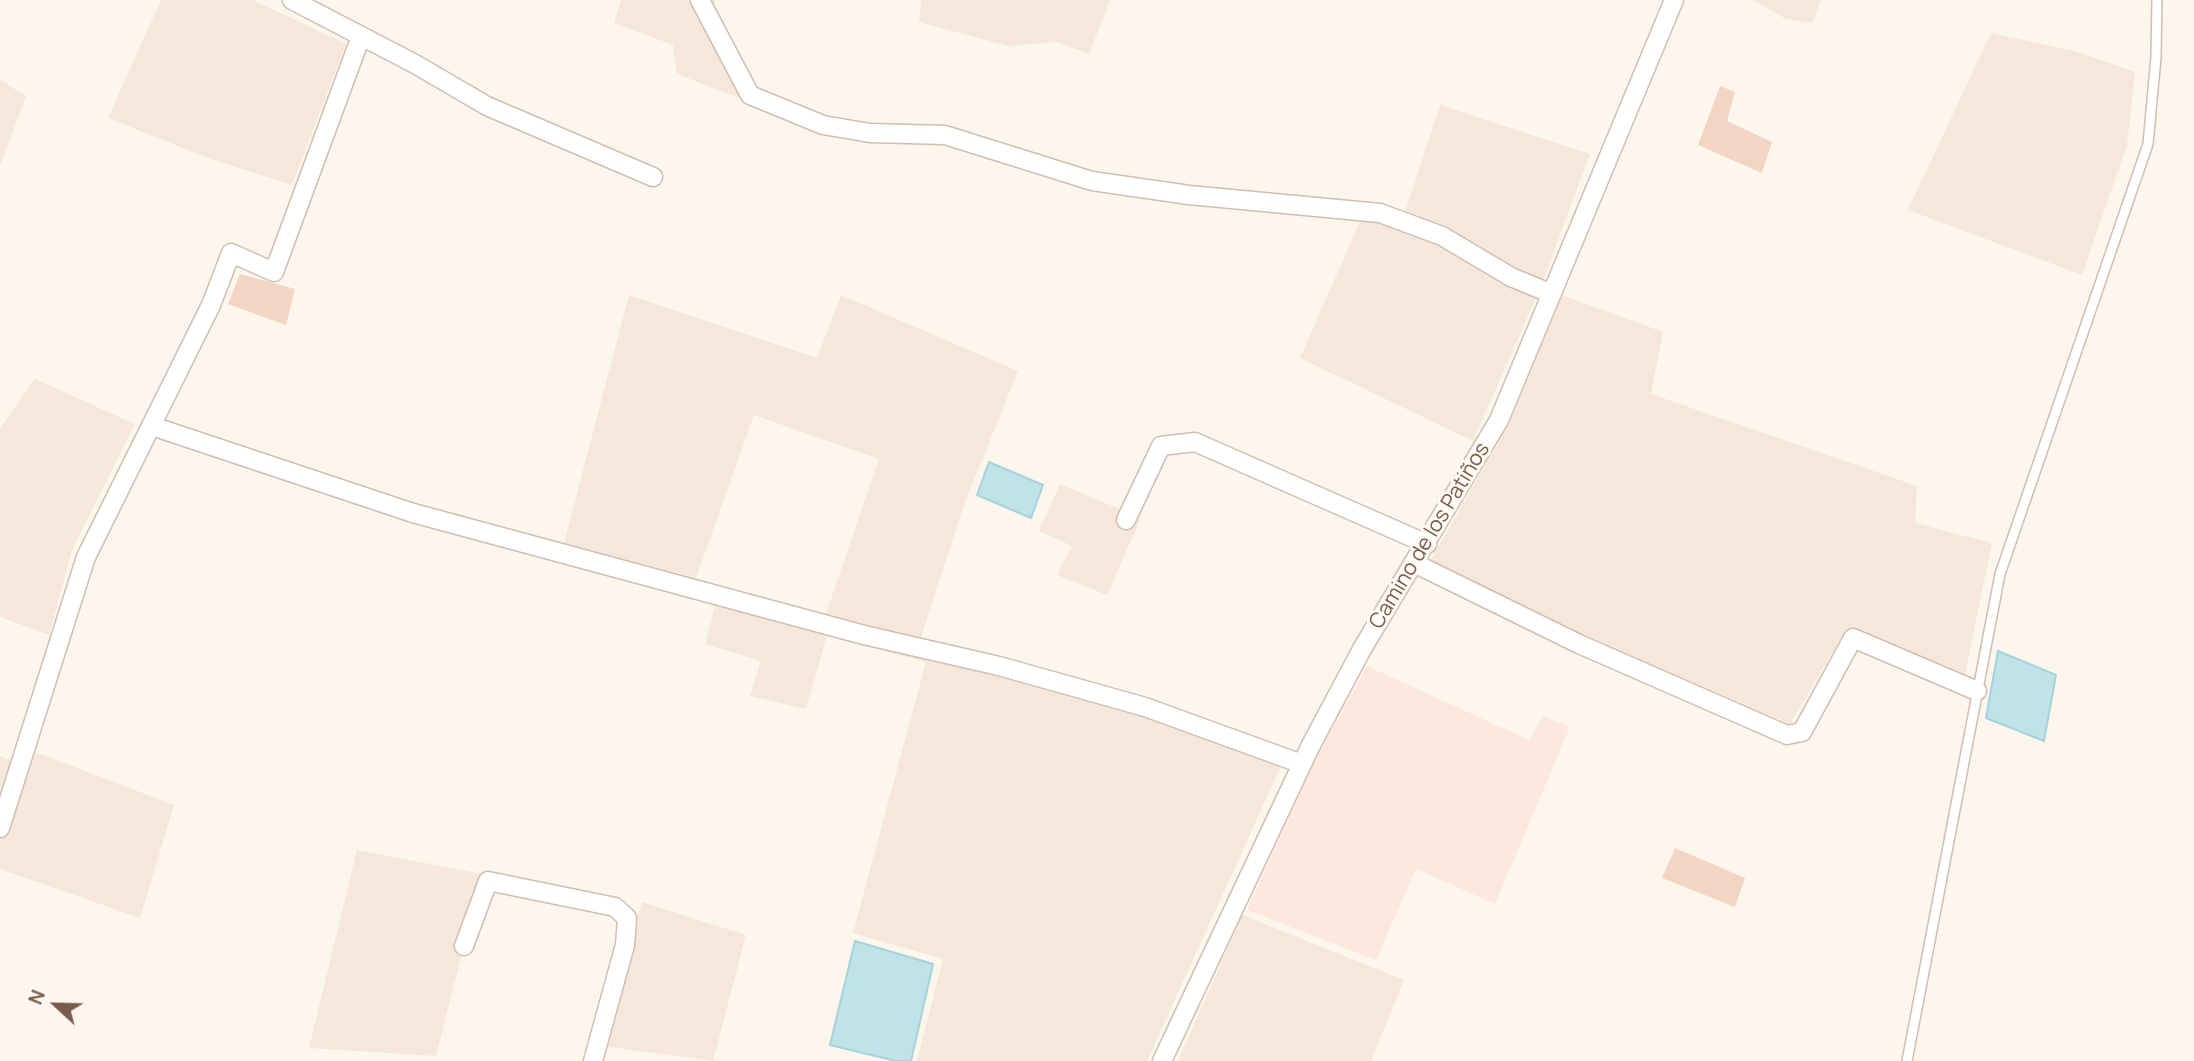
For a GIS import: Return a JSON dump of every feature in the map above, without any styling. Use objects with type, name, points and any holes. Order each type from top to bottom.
[{"type":"street","points":[[292,0],[487,106],[653,177]]},
{"type":"street","points":[[700,0],[750,95],[823,125],[870,133],[945,135],[1092,181],[1189,195],[1380,213],[1442,236],[1511,276],[1552,294]]},
{"type":"street","name":"Camino de los Patiños","points":[[1162,1061],[1302,764],[1362,649],[1416,564],[1499,419],[1674,0]]},
{"type":"street","points":[[0,828],[86,557],[211,305],[231,253],[274,272],[361,36]]},
{"type":"street","points":[[152,426],[413,513],[864,635],[999,666],[1145,707],[1302,764]]},
{"type":"street","points":[[1126,520],[1161,446],[1195,442],[1427,544]]},
{"type":"street","points":[[1416,564],[1579,645],[1787,735],[1802,732],[1853,638],[1978,691]]},
{"type":"street","points":[[464,946],[488,881],[615,907],[627,918],[625,945],[593,1061]]},
{"type":"lane","points":[[1908,1061],[2000,574],[2148,144],[2156,57],[2157,0]]},
{"type":"shaded area","points":[[161,0],[253,0],[346,44],[292,185],[205,157],[108,118]]},
{"type":"shaded area","points":[[621,0],[715,0],[714,9],[749,102],[677,74],[673,45],[614,23]]},
{"type":"shaded area","points":[[921,0],[1110,0],[1089,54],[1057,42],[1008,46],[919,22]]},
{"type":"shaded area","points":[[1753,0],[1821,0],[1812,23],[1786,19]]},
{"type":"shaded area","points":[[1991,33],[2078,52],[2135,72],[2127,145],[2082,275],[1908,210]]},
{"type":"shaded area","points":[[0,80],[26,96],[0,166]]},
{"type":"shaded area","points":[[1440,105],[1590,154],[1542,284],[1473,441],[1300,358],[1362,217],[1400,228]]},
{"type":"shaded area","points":[[629,295],[817,358],[841,295],[1018,371],[965,502],[918,646],[1285,757],[1147,1061],[917,1061],[943,959],[853,933],[926,662],[827,636],[806,709],[750,696],[761,661],[705,644],[717,598],[821,628],[879,459],[754,415],[696,578],[564,543]]},
{"type":"shaded area","points":[[1562,295],[1663,332],[1651,394],[1917,486],[1915,523],[1992,543],[1964,679],[1847,628],[1790,724],[1492,596],[1430,561],[1507,428]]},
{"type":"shaded area","points":[[35,379],[135,424],[72,550],[49,635],[0,617],[0,428]]},
{"type":"shaded area","points":[[1060,484],[1141,518],[1107,595],[1057,575],[1072,546],[1039,531]]},
{"type":"shaded area","points":[[1367,666],[1529,740],[1543,716],[1570,727],[1495,904],[1416,869],[1376,960],[1247,910],[1312,767]]},
{"type":"shaded area","points":[[30,750],[174,805],[140,918],[0,869],[0,756],[23,765]]},
{"type":"shaded area","points":[[357,850],[482,874],[436,1056],[309,1048]]},
{"type":"shaded area","points":[[642,902],[746,935],[713,1061],[603,1046]]},
{"type":"shaded area","points":[[1242,915],[1404,980],[1371,1061],[1178,1061]]},
{"type":"water","points":[[989,462],[1043,485],[1031,518],[977,495]]},
{"type":"water","points":[[1998,651],[2056,675],[2044,741],[1986,718]]},
{"type":"water","points":[[855,941],[933,964],[911,1061],[896,1061],[830,1045]]},
{"type":"building","points":[[1720,86],[1735,92],[1727,121],[1772,142],[1762,173],[1698,145]]},
{"type":"building","points":[[240,274],[295,289],[286,325],[228,304]]},
{"type":"building","points":[[1675,848],[1745,878],[1735,907],[1662,878]]}]
